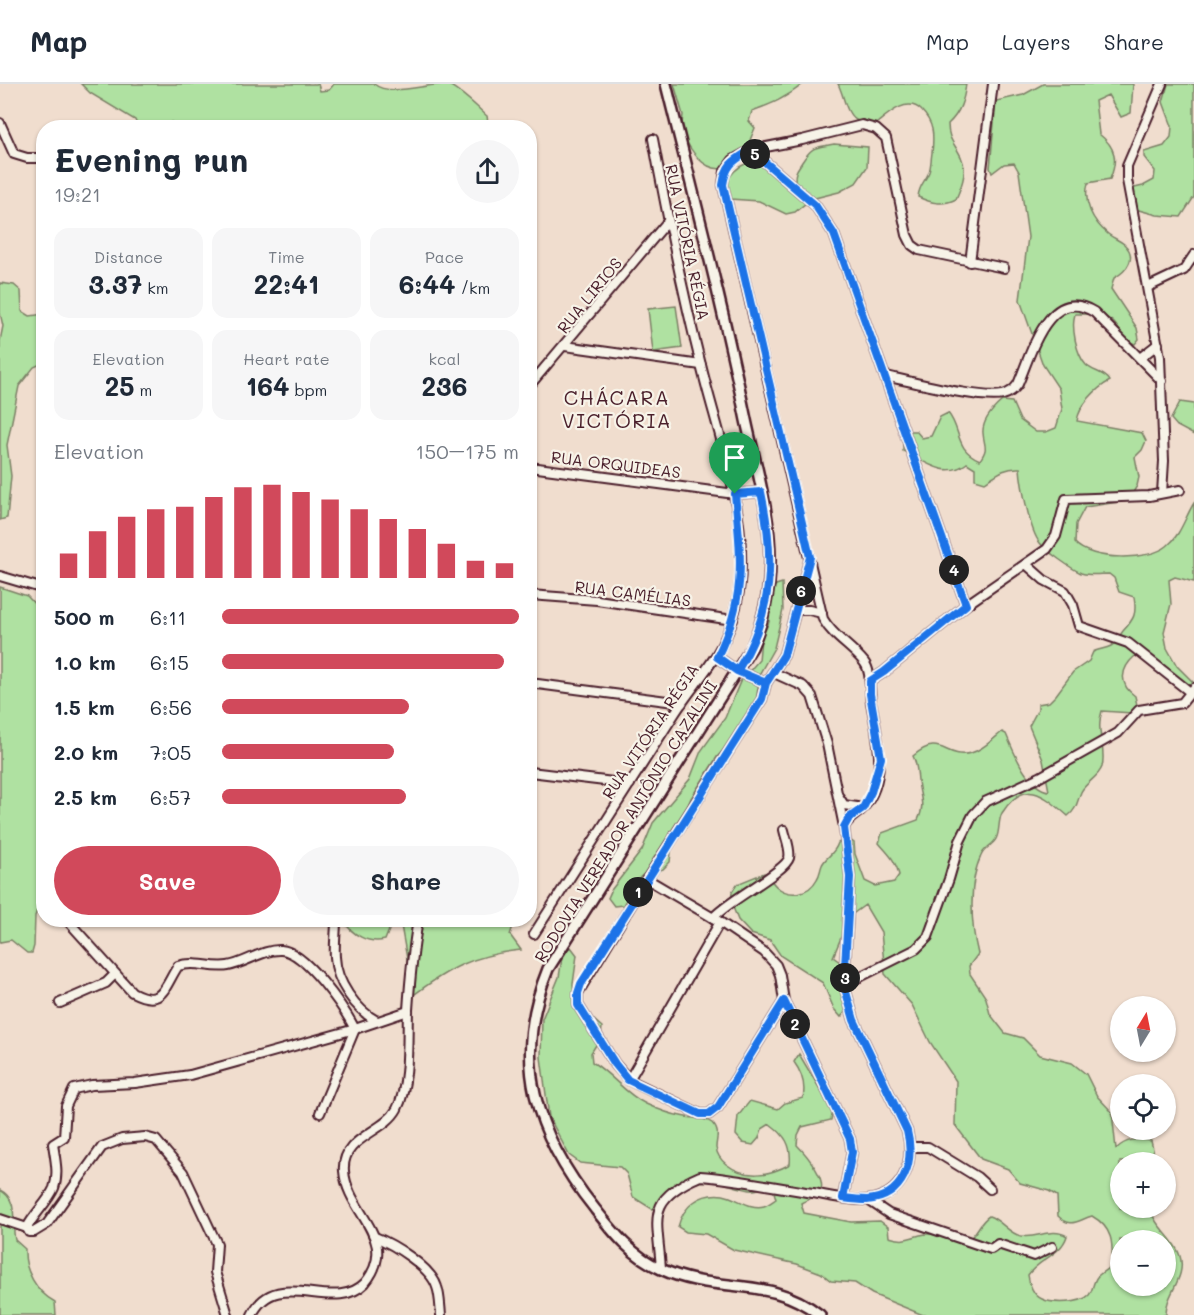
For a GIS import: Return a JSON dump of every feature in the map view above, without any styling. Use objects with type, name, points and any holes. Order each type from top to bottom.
[{"type":"main road","name":"RODOVIA VEREADOR ANTÔNIO CAZALINI","points":[[666,84],[739,387],[761,492],[770,542],[768,587],[760,629],[752,647],[557,953],[538,993],[531,1022],[529,1055],[532,1088],[563,1165],[578,1188],[626,1246],[642,1259],[661,1269],[701,1281],[762,1288],[786,1294],[807,1304],[820,1315]]},
{"type":"street","points":[[970,261],[993,84]]},
{"type":"street","points":[[1162,84],[1127,166],[1127,180],[1158,344],[1162,381],[1162,493]]},
{"type":"street","points":[[0,123],[14,154],[36,158]]},
{"type":"street","points":[[844,827],[849,818],[863,808],[871,792],[881,758],[870,694],[870,681],[865,663],[835,636],[822,613],[723,185],[725,171],[734,160],[751,150],[862,125],[876,129],[886,138],[907,235],[912,245],[919,250],[1004,268]]},
{"type":"street","name":"RUA VITÓRIA RÉGIA","points":[[534,934],[682,703],[717,657],[733,620],[741,577],[735,494],[701,364],[668,221],[653,139]]},
{"type":"street","points":[[751,150],[815,205],[824,215],[834,234],[966,605]]},
{"type":"street","name":"RUA LIRIOS","points":[[537,378],[668,221]]},
{"type":"street","points":[[1148,287],[1184,270],[1194,255]]},
{"type":"street","points":[[885,376],[976,394],[1005,395],[1013,391],[1018,384],[1050,316],[1070,304],[1083,305],[1094,312],[1162,381]]},
{"type":"street","points":[[1140,358],[1158,344]]},
{"type":"street","points":[[565,346],[701,364]]},
{"type":"street","name":"RUA ORQUIDEAS","points":[[537,468],[735,494],[761,492]]},
{"type":"street","points":[[870,681],[966,605],[1047,549],[1056,536],[1066,499],[1149,496],[1180,490]]},
{"type":"street","points":[[784,1001],[718,1107],[709,1114],[700,1114],[628,1080],[615,1064],[578,1005],[578,993],[646,879],[762,699],[766,683],[784,655],[810,557]]},
{"type":"street","points":[[844,985],[915,949],[927,937],[949,879],[960,841],[973,815],[986,802],[1040,777],[1118,733],[1139,710],[1182,703],[1192,690],[1128,643],[1079,626],[1073,605],[1065,591],[1044,580],[1027,565]]},
{"type":"street","points":[[0,576],[36,587]]},
{"type":"street","name":"RUA CAMÉLIAS","points":[[537,596],[597,600],[733,620]]},
{"type":"street","points":[[796,610],[822,613]]},
{"type":"street","points":[[717,657],[737,671],[766,683]]},
{"type":"street","points":[[661,1269],[656,1222],[658,1209],[667,1196],[682,1184],[700,1176],[868,1200],[883,1196],[895,1187],[904,1177],[910,1162],[911,1147],[907,1131],[854,1020],[844,985],[850,877],[844,827],[827,744],[812,696],[803,686],[774,673]]},
{"type":"street","points":[[537,684],[682,703]]},
{"type":"street","points":[[537,773],[630,784]]},
{"type":"street","points":[[837,795],[844,805],[863,808]]},
{"type":"street","points":[[628,1080],[723,906],[784,866],[789,852],[784,830]]},
{"type":"street","points":[[646,879],[716,920],[764,952],[776,965],[784,1001],[850,1139],[852,1152],[843,1198]]},
{"type":"street","points":[[73,927],[132,992],[146,999],[158,997],[164,993],[178,966],[186,963],[220,967],[235,965],[270,951],[290,952],[314,973],[347,1014],[355,1029]]},
{"type":"street","points":[[336,927],[337,969],[364,1015],[377,1021]]},
{"type":"street","points":[[252,1315],[264,1298],[276,1293],[296,1292],[325,1297],[352,1293],[364,1285],[371,1274],[378,1250],[375,1237],[352,1193],[344,1171],[345,1159],[352,1146],[390,1117],[397,1108],[408,1049],[408,1011],[417,927]]},
{"type":"street","points":[[60,1003],[106,983],[115,974]]},
{"type":"street","points":[[27,1228],[53,1189],[57,1171],[53,1144],[64,1137],[66,1106],[74,1089],[92,1085],[135,1083],[190,1075],[355,1029],[408,1011]]},
{"type":"street","points":[[320,1113],[355,1029]]},
{"type":"street","points":[[0,1219],[34,1232],[47,1224],[102,1148],[122,1139],[145,1137],[156,1140],[183,1172],[218,1244],[215,1272],[228,1315]]},
{"type":"street","points":[[911,1147],[928,1147],[977,1177],[990,1189]]},
{"type":"street","points":[[868,1200],[889,1214],[991,1249],[998,1244],[1034,1256],[1052,1247]]},
{"type":"street","points":[[375,1237],[394,1245],[426,1270],[437,1285],[441,1315]]},
{"type":"green space","points":[[81,84],[318,84],[320,91],[329,90],[334,84],[374,84],[381,88],[398,90],[446,84],[461,93],[487,116],[488,120],[135,120],[90,93]]},
{"type":"green space","points":[[674,84],[803,84],[779,100],[752,111],[749,121],[755,128],[743,155],[734,165],[717,169],[698,158],[681,132],[683,115]]},
{"type":"green space","points":[[838,84],[966,84],[961,106],[948,124],[950,136],[961,157],[964,169],[963,181],[956,199],[937,203],[918,197],[930,170],[933,141],[931,125],[921,110],[915,106],[904,106],[897,108],[876,124],[859,121],[849,113]]},
{"type":"green space","points":[[1043,84],[1133,84],[1131,113],[1121,117],[1108,95],[1095,101],[1099,134],[1109,144],[1115,160],[1110,179],[1088,183],[1087,197],[1090,211],[1097,223],[1108,234],[1124,244],[1130,254],[1127,268],[1114,278],[1111,289],[1137,328],[1139,339],[1135,344],[1130,342],[1112,321],[1103,317],[1094,314],[1075,314],[1075,340],[1082,360],[1110,381],[1089,398],[1081,409],[1077,421],[1142,433],[1146,441],[1142,450],[1135,457],[1139,477],[1132,494],[1125,501],[1085,507],[1076,524],[1075,543],[1083,549],[1106,556],[1134,556],[1159,551],[1176,537],[1194,503],[1194,582],[1175,577],[1169,580],[1171,604],[1164,632],[1167,648],[1177,666],[1194,683],[1194,689],[1180,688],[1172,674],[1157,661],[1135,656],[1126,666],[1123,677],[1126,687],[1135,696],[1137,705],[1132,713],[1102,711],[1100,726],[1102,767],[1081,792],[1073,811],[1068,816],[1043,796],[1035,793],[1019,795],[1010,802],[1002,813],[996,839],[982,853],[972,891],[974,931],[978,954],[969,966],[970,974],[986,998],[990,1014],[1005,1033],[1023,1038],[1040,1055],[1072,1063],[1086,1074],[1097,1096],[1110,1110],[1110,1140],[1115,1140],[1116,1149],[1132,1140],[1151,1141],[1154,1152],[1110,1152],[1110,1218],[1154,1218],[1163,1230],[1110,1230],[1110,1237],[1104,1226],[1092,1216],[1071,1223],[1063,1220],[1058,1216],[1057,1196],[1049,1191],[1020,1183],[1008,1169],[981,1159],[955,1125],[956,1081],[930,1042],[912,1005],[885,974],[881,932],[865,905],[850,916],[833,957],[840,962],[839,977],[847,1010],[841,1017],[834,1009],[823,983],[781,956],[770,940],[751,934],[738,920],[731,902],[732,892],[737,884],[764,873],[782,890],[793,893],[804,891],[814,884],[821,867],[838,843],[847,838],[854,843],[855,854],[865,881],[875,886],[894,882],[899,875],[898,870],[879,843],[882,833],[918,820],[922,805],[913,756],[930,746],[937,746],[955,753],[971,753],[984,747],[1002,732],[1006,734],[1017,759],[1028,776],[1041,788],[1049,791],[1043,760],[1029,726],[1038,709],[1038,704],[1049,702],[1073,672],[1089,661],[1093,652],[1115,643],[1134,616],[1134,597],[1119,592],[1114,578],[1109,574],[1081,573],[1059,560],[1040,543],[1030,519],[1020,468],[1005,470],[985,482],[975,479],[975,468],[967,463],[951,470],[943,469],[927,464],[903,451],[906,431],[916,431],[922,438],[931,436],[940,417],[948,413],[962,445],[972,456],[980,460],[985,449],[984,424],[1002,401],[1012,402],[1020,420],[1036,432],[1046,432],[1056,428],[1062,409],[1059,389],[1043,365],[1020,300],[1028,237],[1019,172],[1014,163],[1004,164],[992,173],[990,168],[996,101],[1023,95]]},
{"type":"green space","points":[[1168,84],[1194,84],[1194,197],[1181,217],[1157,215],[1135,209],[1126,190],[1143,186],[1154,180],[1155,171],[1144,157],[1144,152],[1164,146],[1171,137],[1172,126],[1163,102]]},
{"type":"green space","points":[[834,144],[868,147],[867,167],[856,183],[839,192],[811,199],[795,212],[786,214],[759,201],[730,199],[725,185],[734,171],[740,167],[753,162],[760,163],[767,166],[787,186],[795,180],[798,169],[812,150]]},
{"type":"green space","points":[[0,283],[14,285],[21,291],[22,311],[30,316],[36,315],[36,366],[19,386],[7,445],[11,476],[7,518],[0,520],[0,341],[3,326],[0,313]]},
{"type":"green space","points":[[676,306],[682,348],[653,352],[648,309]]},
{"type":"green space","points":[[1180,402],[1194,404],[1194,435],[1177,426],[1171,419]]},
{"type":"green space","points":[[782,583],[783,610],[774,648],[760,673],[756,702],[691,798],[672,843],[670,862],[663,869],[644,874],[637,880],[623,905],[614,906],[608,898],[612,889],[642,850],[653,823],[690,779],[701,751],[725,718],[740,682],[759,660],[761,639],[769,622],[770,593],[776,585]]},
{"type":"green space","points":[[0,587],[27,596],[36,606],[36,914],[32,953],[27,953],[11,940],[0,942]]},
{"type":"green space","points":[[349,927],[387,927],[389,930],[385,940],[373,941]]},
{"type":"green space","points":[[401,927],[513,927],[510,935],[521,950],[489,955],[462,964],[437,978],[411,997],[411,981]]},
{"type":"green space","points":[[571,947],[577,955],[573,984],[577,1012],[587,1014],[602,1027],[601,1037],[591,1053],[592,1062],[638,1100],[672,1114],[705,1119],[712,1123],[717,1132],[718,1155],[733,1169],[757,1174],[774,1171],[790,1164],[789,1146],[780,1132],[770,1124],[762,1129],[753,1145],[743,1143],[736,1135],[738,1116],[750,1101],[778,1109],[785,1103],[803,1098],[803,1079],[794,1062],[799,1054],[833,1111],[831,1120],[802,1127],[798,1135],[797,1145],[815,1168],[821,1183],[818,1194],[801,1203],[804,1213],[851,1222],[880,1221],[888,1227],[889,1237],[901,1239],[931,1234],[964,1243],[989,1216],[1017,1235],[1033,1236],[1056,1233],[1067,1236],[1060,1248],[1028,1275],[1034,1292],[1042,1299],[1052,1302],[1073,1302],[1085,1298],[1089,1295],[1097,1277],[1110,1267],[1110,1296],[1171,1296],[1166,1315],[923,1315],[872,1294],[855,1283],[831,1281],[821,1273],[797,1264],[734,1250],[706,1234],[686,1232],[678,1227],[680,1219],[688,1207],[700,1198],[723,1195],[759,1207],[776,1199],[772,1185],[753,1190],[719,1182],[700,1182],[687,1187],[665,1204],[652,1209],[633,1197],[627,1174],[620,1167],[580,1163],[569,1155],[549,1117],[541,1057],[542,1019],[559,977],[563,952]]},
{"type":"green space","points":[[0,1190],[10,1200],[14,1212],[15,1240],[25,1249],[32,1280],[48,1298],[55,1302],[56,1315],[0,1315]]},
{"type":"green space","points":[[1176,1248],[1181,1264],[1176,1284]]},
{"type":"district","name":"CHÁCARA VICTÓRIA","points":[[617,408]]},
{"type":"route","points":[[735,494],[741,577],[733,620],[717,657],[737,671],[766,683],[762,699],[581,984],[578,1005],[615,1064],[628,1080],[700,1114],[709,1114],[718,1107],[784,1001],[850,1139],[852,1152],[843,1198],[868,1200],[883,1196],[904,1177],[910,1162],[911,1147],[907,1131],[854,1020],[844,985],[850,877],[844,827],[849,818],[863,808],[871,792],[881,758],[870,694],[870,681],[966,605],[945,540],[834,234],[824,215],[815,205],[751,150],[734,160],[725,171],[723,185],[810,557],[784,655],[766,683],[737,671],[752,647],[764,613],[771,564],[767,519],[761,492],[735,494]]}]
